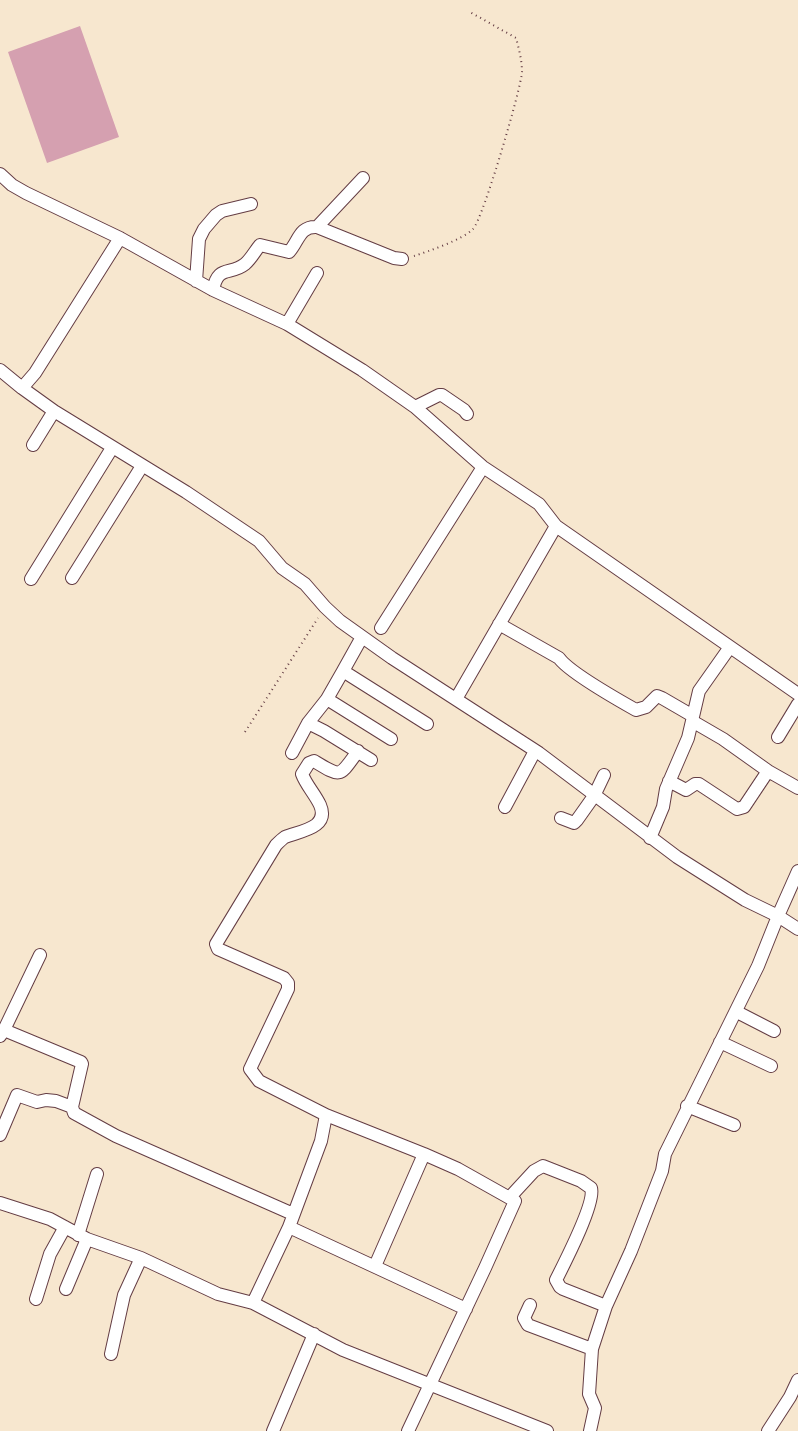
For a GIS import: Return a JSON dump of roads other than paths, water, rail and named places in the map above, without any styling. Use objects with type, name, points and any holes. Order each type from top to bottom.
[{"type":"street","points":[[0,174],[12,185],[26,193],[120,238],[213,290],[287,324],[362,370],[415,407],[483,467],[539,504],[556,526],[798,694]]},
{"type":"street","points":[[317,227],[363,178]]},
{"type":"street","points":[[196,281],[199,239],[204,229],[222,211],[251,204]]},
{"type":"street","points":[[213,290],[214,281],[219,274],[246,264],[260,245],[288,252],[306,227],[317,227],[394,258],[402,259]]},
{"type":"street","points":[[22,388],[35,373],[120,238]]},
{"type":"street","points":[[287,324],[317,273]]},
{"type":"street","points":[[0,370],[54,411],[186,492],[259,541],[282,568],[305,584],[325,607],[362,637],[431,685],[535,750],[650,838],[745,900],[778,916],[798,929]]},
{"type":"street","points":[[415,407],[442,395],[467,414]]},
{"type":"street","points":[[33,445],[54,411]]},
{"type":"street","points":[[31,580],[112,448]]},
{"type":"street","points":[[72,578],[142,466]]},
{"type":"street","points":[[381,628],[483,467]]},
{"type":"street","points":[[456,699],[556,526]]},
{"type":"street","points":[[499,624],[559,658],[579,675],[636,710],[646,707],[657,696],[768,771],[798,788]]},
{"type":"street","points":[[292,753],[308,723],[327,699],[362,637]]},
{"type":"street","points":[[650,838],[663,807],[669,781],[688,738],[699,691],[730,647]]},
{"type":"street","points":[[343,671],[427,724]]},
{"type":"street","points":[[327,699],[391,739]]},
{"type":"street","points":[[778,737],[798,704]]},
{"type":"street","points":[[308,723],[324,730],[371,760]]},
{"type":"street","points":[[505,807],[535,750]]},
{"type":"street","points":[[358,752],[344,771],[339,773],[334,773],[314,761],[306,767],[302,774],[320,805],[322,814],[319,822],[309,829],[284,838],[276,845],[216,944],[218,949],[284,978],[288,983],[288,990],[250,1069],[259,1081],[326,1115],[458,1169],[515,1201],[408,1431]]},
{"type":"street","points":[[669,781],[686,790],[695,784],[699,784],[737,809],[741,809],[744,808],[768,771]]},
{"type":"street","points":[[562,818],[574,823],[594,796],[604,775]]},
{"type":"street","points":[[590,1431],[596,1408],[589,1394],[592,1349],[606,1306],[634,1243],[662,1171],[665,1154],[687,1106],[737,1012],[798,871]]},
{"type":"street","points":[[40,955],[2,1033],[81,1062],[72,1107],[74,1113],[116,1136],[293,1214]]},
{"type":"street","points":[[737,1012],[774,1031]]},
{"type":"street","points":[[720,1042],[771,1066]]},
{"type":"street","points":[[0,1135],[16,1095],[37,1102],[46,1100],[56,1101],[72,1107]]},
{"type":"street","points":[[687,1106],[734,1125]]},
{"type":"street","points":[[253,1303],[289,1227],[321,1141],[326,1115]]},
{"type":"street","points":[[375,1266],[424,1154]]},
{"type":"street","points":[[510,1197],[542,1166],[581,1181],[591,1188],[592,1196],[578,1235],[556,1280],[560,1287],[606,1306]]},
{"type":"street","points":[[66,1289],[82,1237],[97,1174]]},
{"type":"street","points":[[0,1203],[34,1213],[82,1237],[142,1258],[218,1294],[253,1303],[343,1350],[547,1431]]},
{"type":"street","points":[[36,1299],[50,1254],[65,1227]]},
{"type":"street","points":[[289,1227],[466,1309]]},
{"type":"street","points":[[111,1354],[124,1295],[142,1258]]},
{"type":"street","points":[[530,1305],[524,1318],[528,1325],[592,1349]]},
{"type":"street","points":[[273,1431],[314,1334]]},
{"type":"street","points":[[768,1431],[790,1398],[798,1380]]}]
